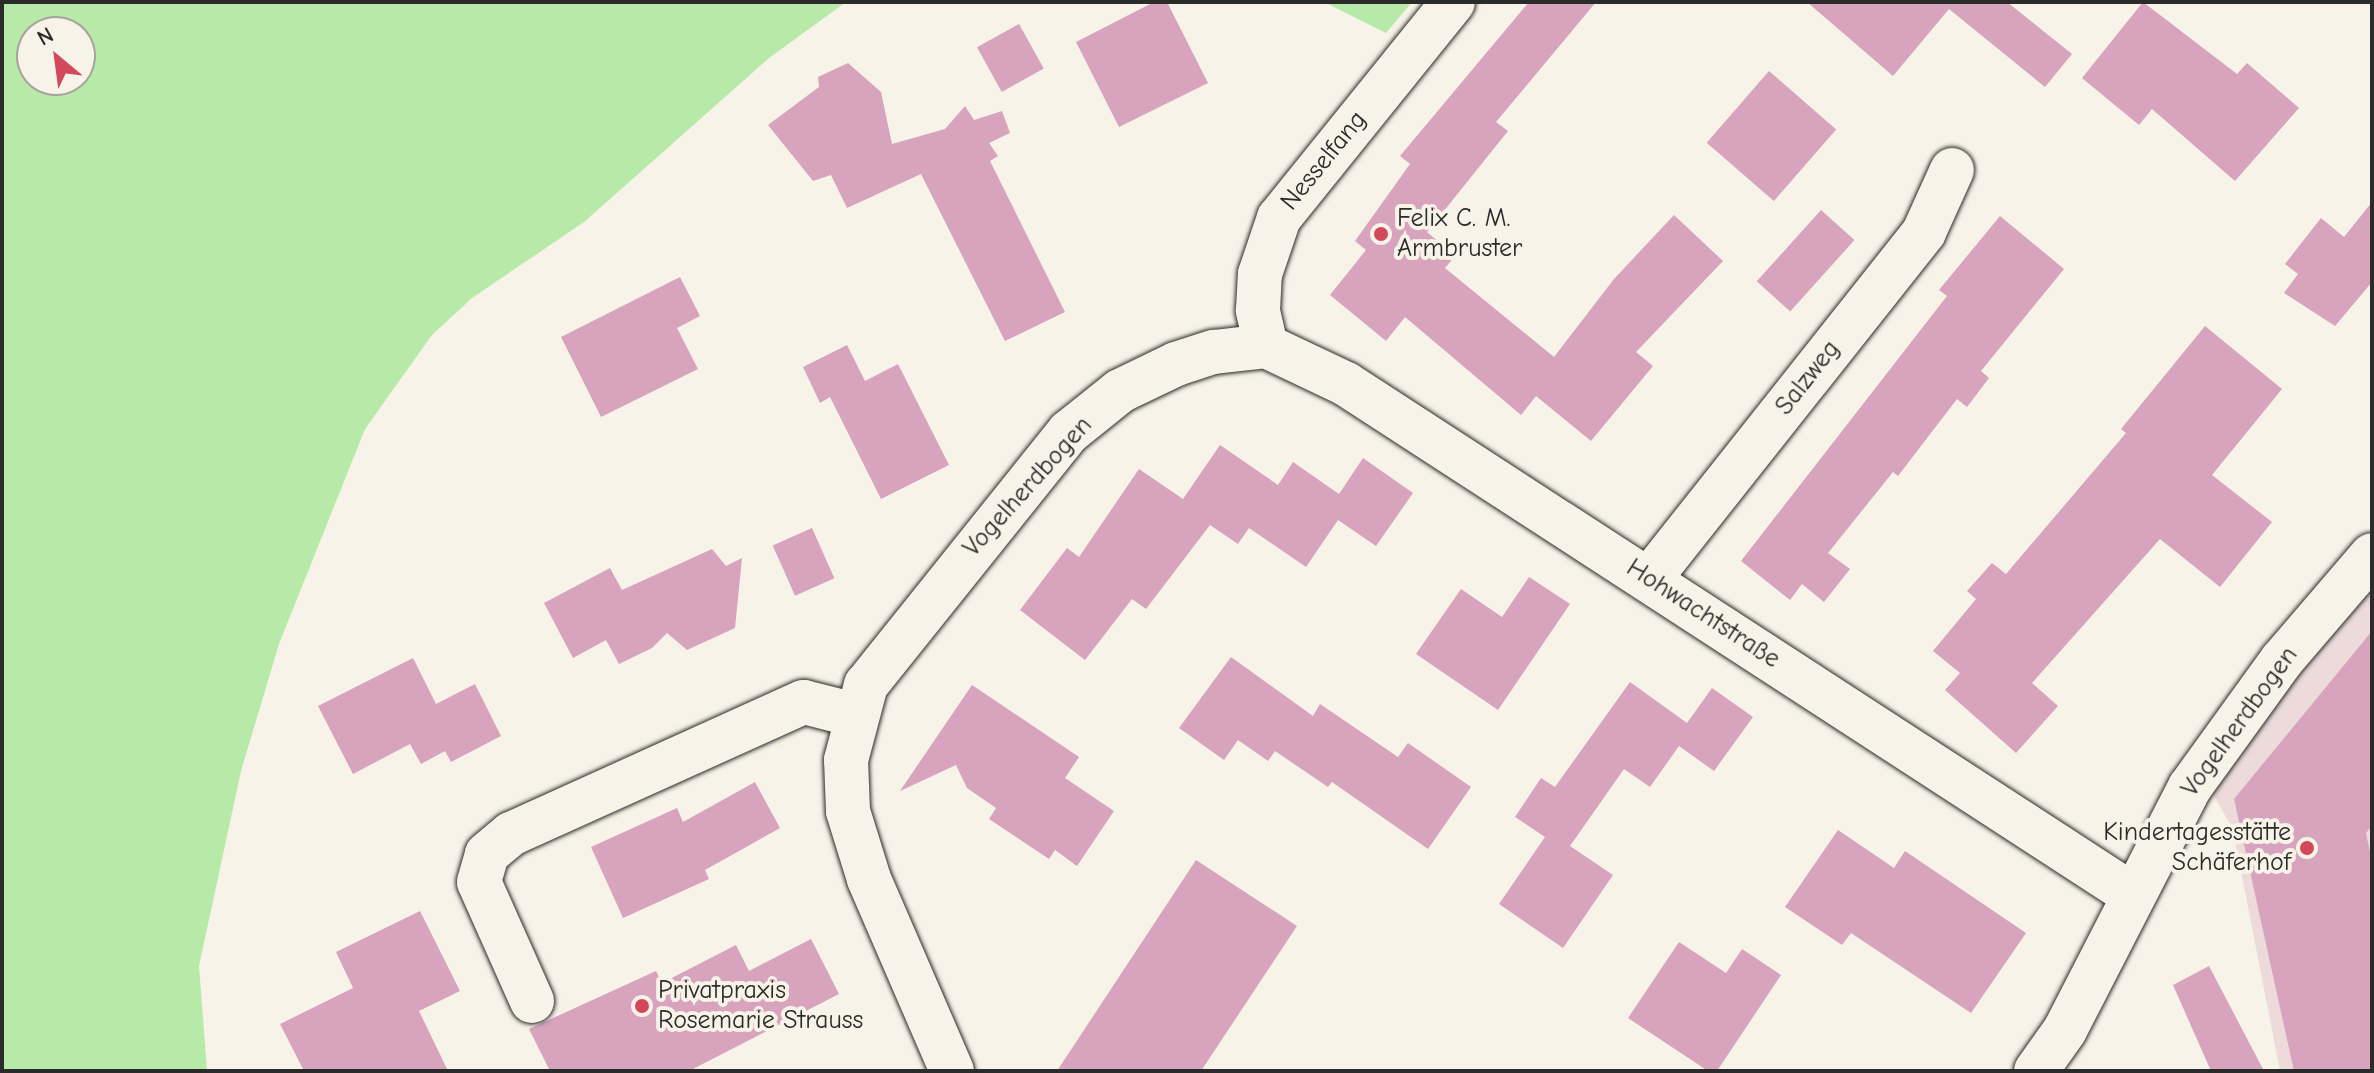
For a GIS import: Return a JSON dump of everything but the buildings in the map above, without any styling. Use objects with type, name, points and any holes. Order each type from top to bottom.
[{"type":"street","name":"Nesselfang","points":[[1266,346],[1258,310],[1260,274],[1279,218],[1453,2]]},
{"type":"street","name":"Salzweg","points":[[1650,578],[1924,232],[1952,170]]},
{"type":"street","name":"Hohwachtstraße","points":[[1266,346],[1346,384],[1650,578],[2133,895]]},
{"type":"street","name":"Vogelherdbogen","points":[[952,1071],[869,879],[848,811],[846,760],[855,715],[866,685],[1069,432],[1120,391],[1176,364],[1214,352],[1266,346]]},
{"type":"street","name":"Vogelherdbogen","points":[[2036,1071],[2065,1030],[2190,787],[2282,660],[2371,558]]},
{"type":"street","points":[[532,1001],[479,882],[487,854],[511,834],[804,702],[855,715]]},
{"type":"shaded area","name":"Kindertagesstätte Schäferhof","points":[[2372,580],[2372,1071],[2280,1071],[2233,830],[2212,792],[2301,665]]},
{"type":"green space","points":[[2,2],[846,2],[769,58],[584,222],[472,298],[432,335],[365,429],[279,644],[241,771],[199,966],[207,1071],[2,1071]]},
{"type":"green space","points":[[1324,2],[1412,2],[1386,33]]},
{"type":"place","name":"Felix C. M. Armbruster","points":[[1381,234]]},
{"type":"place","name":"Kindertagesstätte Schäferhof","points":[[2307,848]]},
{"type":"place","name":"Privatpraxis Rosemarie Strauss","points":[[642,1006]]}]
